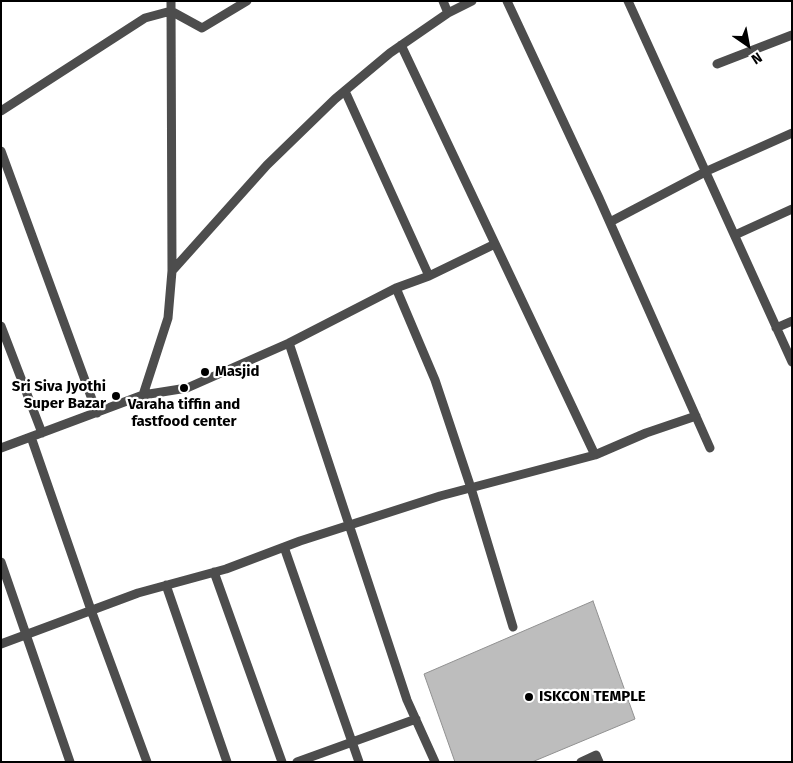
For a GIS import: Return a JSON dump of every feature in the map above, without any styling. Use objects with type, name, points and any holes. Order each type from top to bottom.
[{"type":"street","points":[[143,395],[168,318],[172,271],[171,1]]},
{"type":"street","points":[[1,111],[145,18],[171,11],[202,28],[247,1]]},
{"type":"street","points":[[443,1],[448,13]]},
{"type":"street","points":[[172,271],[266,165],[345,91],[401,45],[448,13],[472,1]]},
{"type":"street","points":[[507,1],[610,222],[710,448]]},
{"type":"street","points":[[628,1],[707,171],[792,362]]},
{"type":"street","points":[[717,64],[792,35]]},
{"type":"street","points":[[401,45],[595,455]]},
{"type":"street","points":[[345,91],[429,276]]},
{"type":"street","points":[[610,222],[707,171],[792,133]]},
{"type":"street","points":[[1,151],[97,413]]},
{"type":"street","points":[[735,235],[792,209]]},
{"type":"street","points":[[1,448],[143,395],[187,388],[289,343],[396,288],[429,276],[495,244]]},
{"type":"street","points":[[396,288],[435,380],[471,488],[513,627]]},
{"type":"street","points":[[776,328],[792,321]]},
{"type":"street","points":[[1,326],[42,433]]},
{"type":"street","points":[[289,343],[407,700],[435,762]]},
{"type":"street","points":[[1,644],[138,592],[214,572],[284,547],[471,488],[595,455],[646,433],[696,416]]},
{"type":"street","points":[[31,437],[91,610],[147,762]]},
{"type":"street","points":[[284,547],[359,762]]},
{"type":"street","points":[[1,562],[70,762]]},
{"type":"street","points":[[214,572],[282,762]]},
{"type":"street","points":[[166,585],[227,762]]},
{"type":"street","points":[[297,762],[416,719]]},
{"type":"street","points":[[581,762],[596,755],[598,762]]},
{"type":"building","name":"ISKCON TEMPLE","points":[[593,601],[635,719],[532,762],[455,762],[424,674]]},
{"type":"place","name":"Masjid","points":[[205,372]]},
{"type":"place","name":"Varaha tiffin and fastfood center","points":[[184,388]]},
{"type":"place","name":"Sri Siva Jyothi Super Bazar","points":[[116,396]]},
{"type":"place","name":"ISKCON TEMPLE","points":[[529,697]]}]
